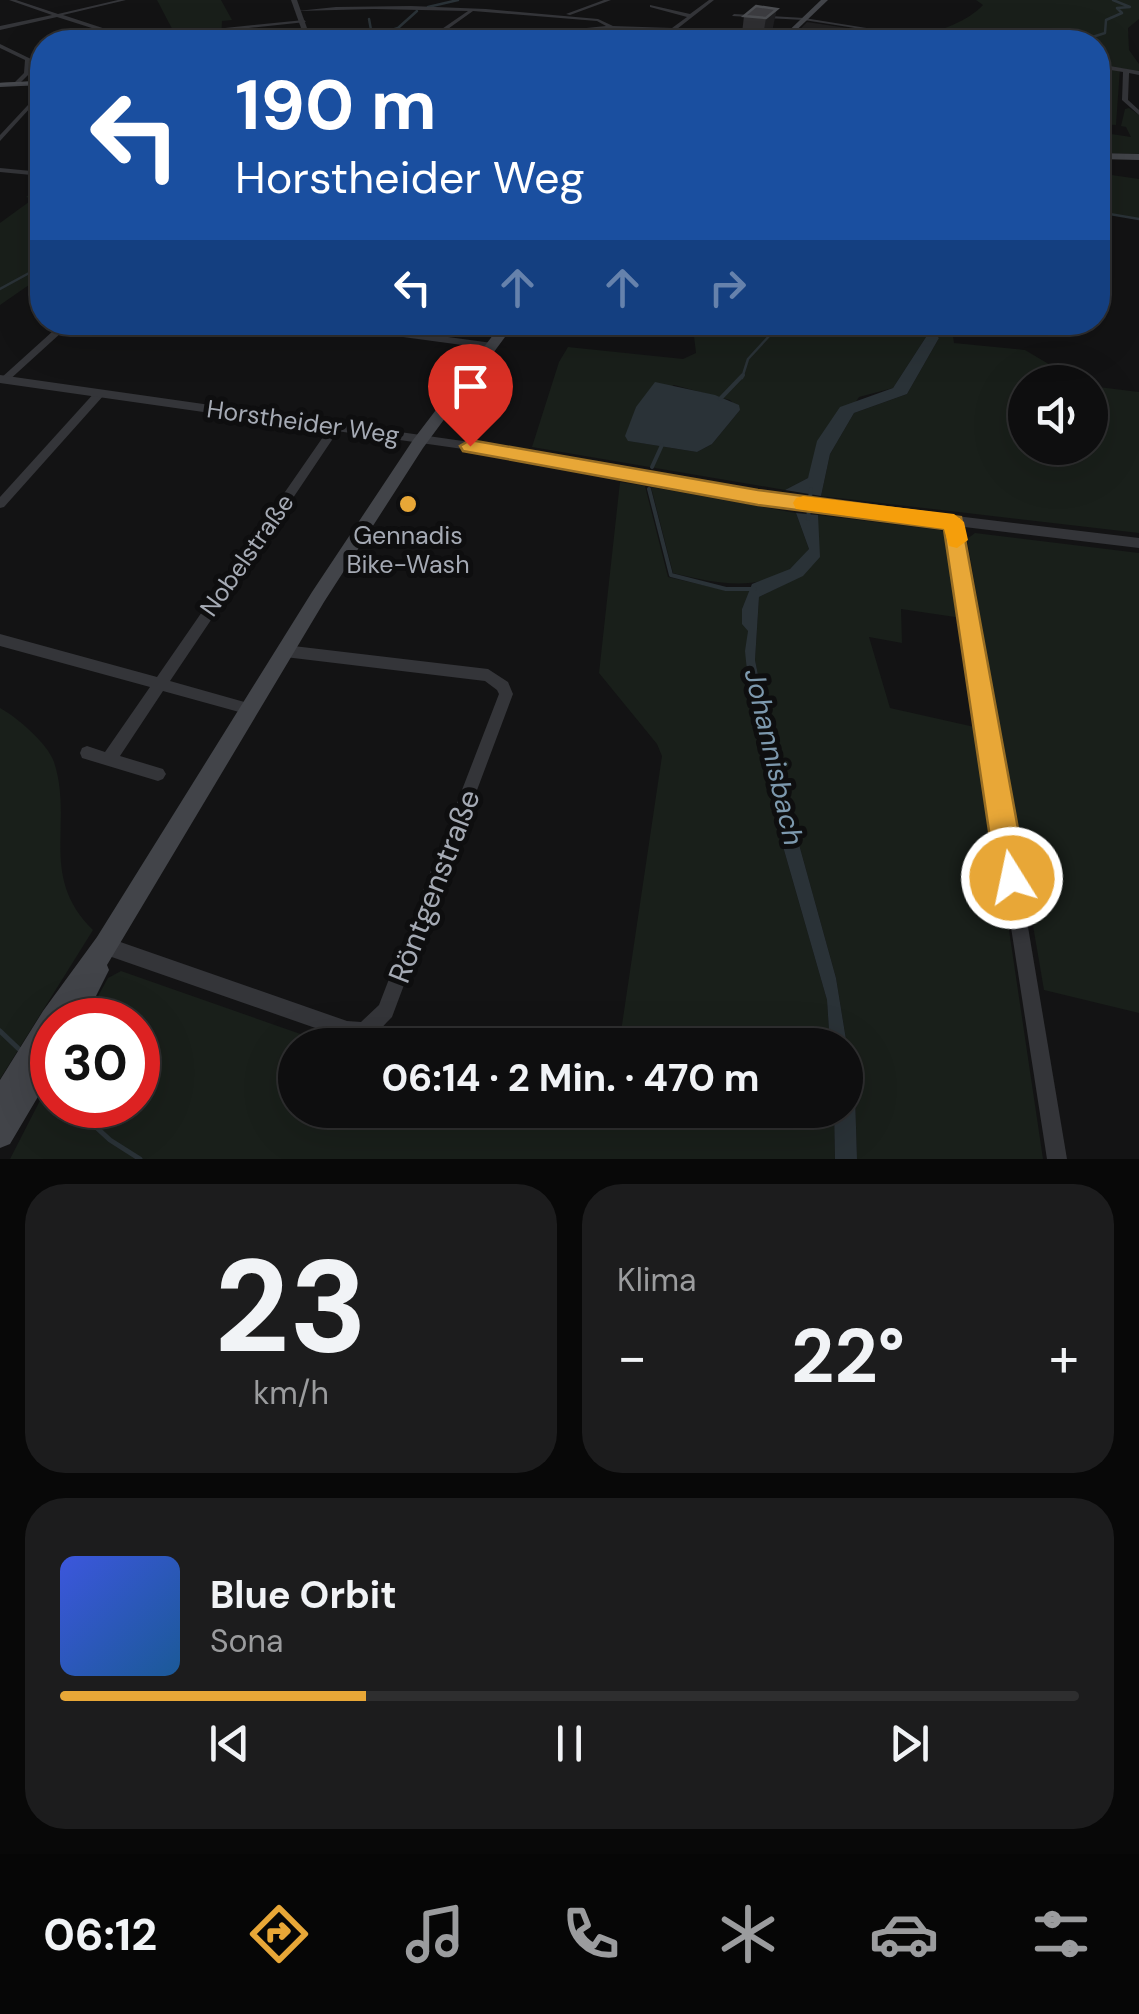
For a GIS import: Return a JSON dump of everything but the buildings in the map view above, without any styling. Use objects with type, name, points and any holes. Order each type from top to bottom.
[{"type":"main road","points":[[793,30],[824,0]]},
{"type":"main road","points":[[0,84],[30,82]]},
{"type":"main road","points":[[1110,156],[1139,157]]},
{"type":"main road","points":[[69,998],[106,946],[285,651],[422,439],[500,335]]},
{"type":"main road","points":[[81,998],[106,946]]},
{"type":"main road","points":[[0,1106],[30,1071]]},
{"type":"main road","points":[[0,1134],[30,1077]]},
{"type":"street","points":[[11,0],[100,30]]},
{"type":"street","points":[[24,4],[41,0]]},
{"type":"street","points":[[0,28],[123,0]]},
{"type":"street","points":[[294,0],[306,30]]},
{"type":"street","points":[[560,16],[610,0]]},
{"type":"street","points":[[653,3],[668,0]]},
{"type":"street","points":[[674,28],[712,0]]},
{"type":"street","points":[[498,10],[509,2]]},
{"type":"street","points":[[653,3],[688,18]]},
{"type":"street","points":[[299,11],[376,4],[498,10],[602,20],[613,30]]},
{"type":"street","points":[[370,17],[376,4]]},
{"type":"street","points":[[444,30],[471,11]]},
{"type":"street","points":[[734,15],[804,19],[874,30]]},
{"type":"street","points":[[656,21],[688,18]]},
{"type":"street","points":[[227,30],[304,21]]},
{"type":"street","points":[[587,30],[611,26],[685,30]]},
{"type":"street","points":[[0,46],[28,59],[30,65],[18,83]]},
{"type":"street","points":[[1110,68],[1139,72]]},
{"type":"street","points":[[1126,70],[1125,100],[1139,113]]},
{"type":"street","points":[[0,139],[30,105]]},
{"type":"street","points":[[0,170],[30,173]]},
{"type":"street","points":[[2,379],[54,335]]},
{"type":"street","points":[[434,335],[492,346]]},
{"type":"street","name":"Horstheider Weg","points":[[2,379],[422,439],[784,501],[1139,543]]},
{"type":"street","points":[[0,504],[100,393]]},
{"type":"street","name":"Nobelstraße","points":[[109,759],[336,426]]},
{"type":"street","points":[[954,522],[1057,1159]]},
{"type":"street","points":[[0,640],[250,709]]},
{"type":"street","name":"Röntgenstraße","points":[[106,946],[347,1030],[364,1032],[386,1011],[506,694],[503,686],[488,676],[285,651]]},
{"type":"street","points":[[87,753],[158,774]]},
{"type":"shaded area","points":[[157,0],[221,0],[232,20],[222,21],[222,30],[173,30]]},
{"type":"shaded area","points":[[976,0],[1139,0],[1139,19],[1128,28],[1129,50],[1139,64],[1139,71],[1120,68],[1116,125],[1110,125],[1110,30],[938,30],[983,5]]},
{"type":"shaded area","points":[[807,22],[860,30],[799,30]]},
{"type":"shaded area","points":[[1125,109],[1139,115],[1139,154],[1110,153],[1110,134],[1131,137],[1126,127],[1121,126]]},
{"type":"shaded area","points":[[1110,175],[1139,179],[1139,219],[1110,214]]},
{"type":"shaded area","points":[[30,201],[30,284],[0,305],[0,223]]},
{"type":"shaded area","points":[[691,335],[926,337],[893,388],[859,397],[808,478],[785,490],[532,447],[559,362],[568,347],[683,359],[696,353]],"holes":[[[674,385],[730,400],[740,410],[712,444],[697,452],[629,441],[636,407]]]},
{"type":"shaded area","points":[[936,335],[953,335],[954,343],[1025,350],[1050,365],[1008,365],[1008,465],[1108,465],[1108,388],[1139,392],[1139,533],[821,496],[830,454],[854,413],[907,394],[939,338]]},
{"type":"shaded area","points":[[620,482],[645,486],[668,577],[729,591],[750,590],[742,609],[748,631],[746,681],[782,843],[827,1000],[829,1028],[622,1028],[662,756],[657,744],[599,673]]},
{"type":"shaded area","points":[[651,487],[796,513],[809,549],[796,564],[765,580],[729,583],[673,573]]},
{"type":"shaded area","points":[[818,515],[940,530],[950,536],[962,618],[901,609],[902,643],[869,637],[890,708],[979,728],[1043,1159],[857,1159],[856,1128],[863,1128],[863,1028],[844,1028],[836,978],[774,754],[755,660],[759,597],[799,575],[814,549]]},
{"type":"shaded area","points":[[975,533],[1139,553],[1139,1013],[1044,990],[967,539]]},
{"type":"shaded area","points":[[0,708],[31,732],[54,762],[61,806],[62,869],[76,910],[93,930],[51,998],[30,998],[30,1031],[0,1079]]},
{"type":"shaded area","points":[[121,971],[284,1028],[278,1028],[278,1128],[834,1128],[835,1159],[10,1159],[30,1120],[30,1128],[160,1128],[160,998],[97,998],[108,978]]},
{"type":"water","points":[[926,337],[939,338],[907,394],[854,413],[830,454],[821,496],[785,490],[808,478],[817,441],[840,407],[893,388]]},
{"type":"water","points":[[655,382],[715,395],[739,405],[740,410],[712,444],[697,452],[628,441],[625,436],[636,407]]},
{"type":"water","points":[[796,513],[818,515],[820,557],[803,576],[759,597],[755,660],[774,754],[836,978],[844,1028],[829,1028],[827,1000],[782,843],[750,701],[745,651],[748,631],[742,624],[742,609],[752,584],[790,569],[809,549]]},
{"type":"water","points":[[834,1128],[856,1128],[857,1159],[835,1159]]},
{"type":"waterway","points":[[428,7],[458,0]]},
{"type":"waterway","name":"Johannisbach","points":[[1105,30],[1106,20],[1122,13],[1117,8],[1130,7],[1113,0]]},
{"type":"waterway","points":[[392,30],[417,11]]},
{"type":"waterway","points":[[369,19],[371,30]]},
{"type":"waterway","points":[[1110,214],[1139,219]]},
{"type":"waterway","points":[[0,289],[30,273]]},
{"type":"waterway","points":[[743,375],[748,359],[770,335]]},
{"type":"waterway","points":[[720,399],[743,375]]},
{"type":"waterway","points":[[652,467],[662,445]]},
{"type":"waterway","points":[[649,489],[671,575],[726,589],[755,589]]},
{"type":"waterway","name":"Johannisbach","points":[[808,519],[811,489]]},
{"type":"waterway","points":[[0,1031],[22,1052]]},
{"type":"waterway","points":[[97,1128],[140,1159]]},
{"type":"tram line","points":[[0,84],[30,83]]},
{"type":"slow traffic","points":[[803,503],[954,522],[957,540]]},
{"type":"place","name":"Gennadis Bike-Wash","points":[[408,504]]},
{"type":"route","points":[[470,446],[758,497],[954,522],[1012,878]]}]
